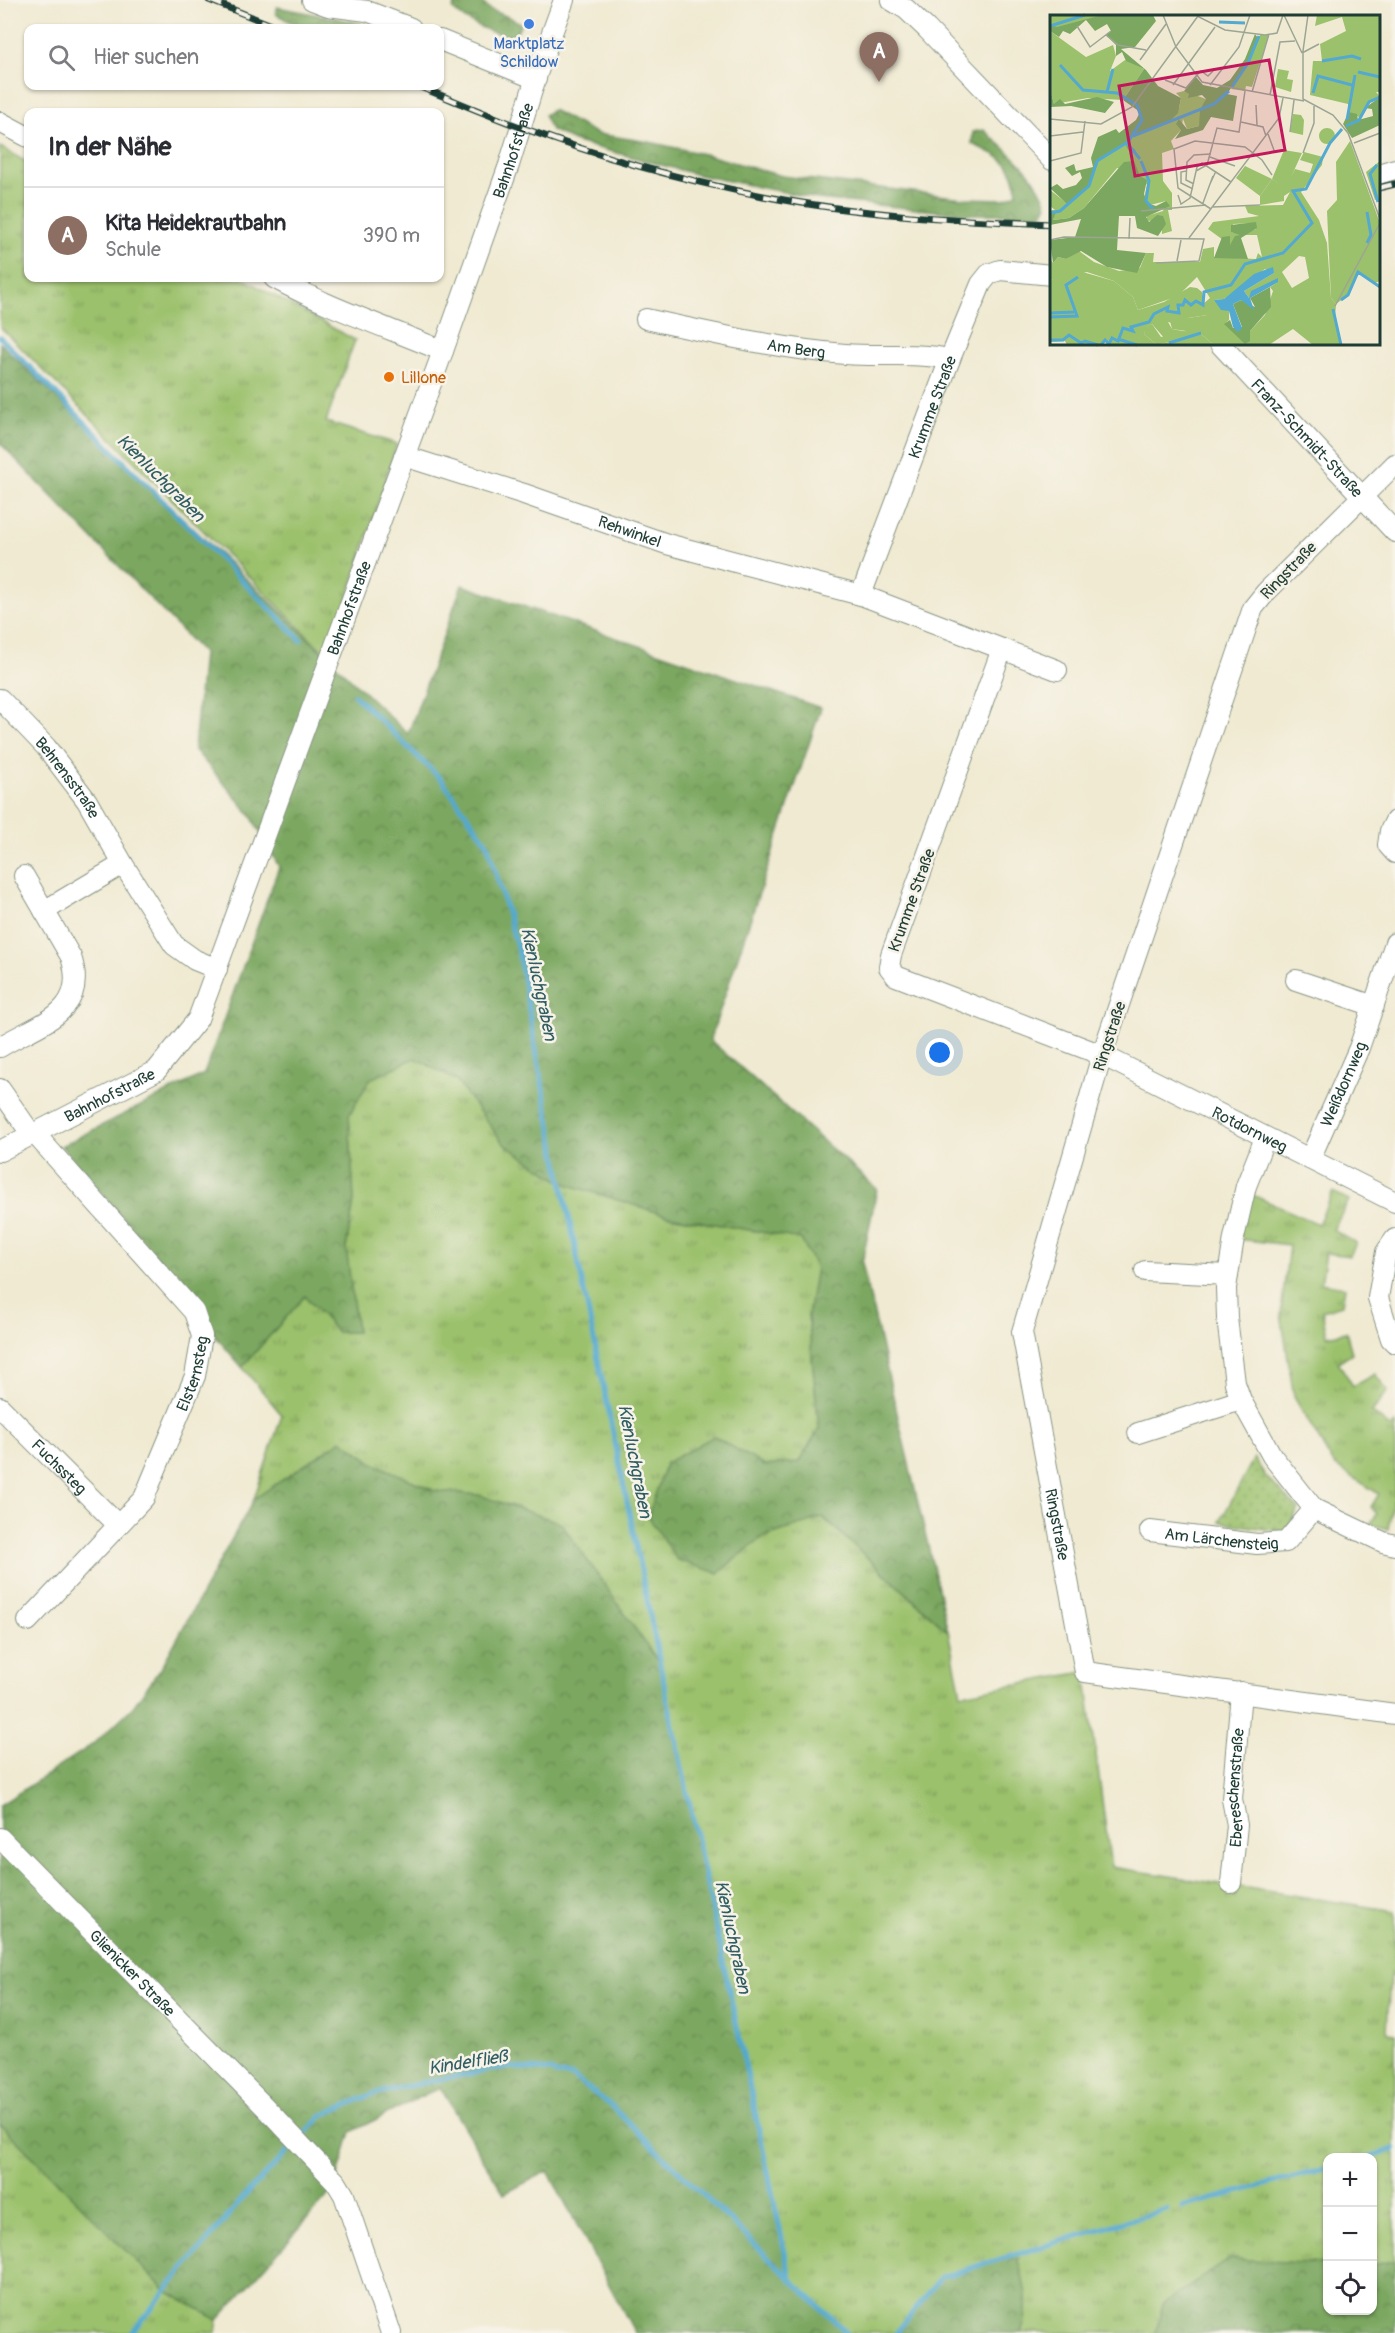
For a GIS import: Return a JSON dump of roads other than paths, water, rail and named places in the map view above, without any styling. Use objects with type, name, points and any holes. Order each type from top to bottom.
[{"type":"street","points":[[312,0],[328,6],[367,10],[401,24]]},
{"type":"street","name":"Bahnhofstraße","points":[[0,1151],[156,1071],[198,1019],[443,351],[564,0]]},
{"type":"street","points":[[891,0],[906,9],[927,29],[1050,158]]},
{"type":"street","points":[[444,42],[536,79]]},
{"type":"street","points":[[0,123],[24,135]]},
{"type":"street","points":[[1380,173],[1395,169]]},
{"type":"street","name":"Krumme Straße","points":[[861,595],[950,359],[981,284],[989,274],[999,270],[1050,275]]},
{"type":"street","points":[[282,282],[357,319],[443,351]]},
{"type":"street","name":"Am Berg","points":[[646,319],[783,347],[846,354],[929,354],[950,359]]},
{"type":"street","name":"Franz-Schmidt-Straße","points":[[1221,345],[1395,532]]},
{"type":"street","name":"Rehwinkel","points":[[404,456],[524,494],[667,544],[861,595]]},
{"type":"street","name":"Ringstraße","points":[[1241,1692],[1085,1672],[1022,1332],[1102,1055],[1253,608],[1360,496],[1395,464]]},
{"type":"street","points":[[861,595],[1057,670]]},
{"type":"street","name":"Krumme Straße","points":[[1002,649],[891,955],[889,967],[896,976],[1102,1055]]},
{"type":"street","name":"Behrensstraße","points":[[0,699],[46,747],[87,801],[174,945],[195,960],[217,969]]},
{"type":"street","points":[[1395,821],[1390,831],[1388,845],[1395,853]]},
{"type":"street","points":[[44,911],[123,864]]},
{"type":"street","points":[[0,1047],[56,1017],[65,1008],[75,970],[71,957],[24,876]]},
{"type":"street","name":"Weißdornweg","points":[[1310,1159],[1359,1047],[1395,943]]},
{"type":"street","points":[[1296,980],[1374,1006]]},
{"type":"street","name":"Rotdornweg","points":[[1102,1055],[1395,1202]]},
{"type":"street","points":[[0,1089],[33,1135]]},
{"type":"street","name":"Elsternsteg","points":[[28,1621],[144,1498],[195,1376],[202,1336],[194,1312],[33,1135]]},
{"type":"street","points":[[1265,1138],[1246,1186],[1228,1275],[1227,1318],[1235,1383],[1241,1400],[1272,1456],[1314,1509],[1383,1542],[1395,1545]]},
{"type":"street","points":[[1395,1239],[1386,1252],[1378,1298],[1391,1339],[1395,1343]]},
{"type":"street","points":[[1145,1271],[1228,1275]]},
{"type":"street","points":[[1138,1433],[1241,1400]]},
{"type":"street","name":"Fuchssteg","points":[[0,1407],[118,1525]]},
{"type":"street","name":"Am Lärchensteig","points":[[1150,1531],[1257,1544],[1286,1542],[1314,1509]]},
{"type":"street","points":[[1241,1692],[1395,1714]]},
{"type":"street","name":"Ebereschenstraße","points":[[1231,1883],[1237,1825],[1232,1798],[1241,1692]]},
{"type":"street","name":"Glienicker Straße","points":[[0,1838],[319,2163],[344,2195],[391,2333]]},
{"type":"waterway","name":"Kienluchgraben","points":[[0,337],[301,640]]},
{"type":"waterway","name":"Kienluchgraben","points":[[354,695],[441,779],[487,843],[518,950],[545,1099],[660,1664],[791,2281]]},
{"type":"waterway","name":"Kindelfließ","points":[[131,2333],[247,2193],[323,2115],[373,2094],[507,2067],[551,2071],[557,2075],[572,2076],[610,2105],[847,2333]]},
{"type":"waterway","points":[[1377,2154],[1395,2149]]},
{"type":"waterway","points":[[1182,2207],[1323,2169]]},
{"type":"waterway","points":[[896,2333],[941,2277],[1167,2209]]},
{"type":"railway","points":[[209,0],[269,24]]},
{"type":"railway","points":[[428,90],[582,149],[733,190],[871,212],[1050,224]]},
{"type":"railway","points":[[1380,188],[1395,184]]},
{"type":"place","name":"Marktplatz Schildow","points":[[529,24]]},
{"type":"place","name":"Kita Heidekrautbahn","points":[[879,82]]},
{"type":"place","name":"Lillone","points":[[389,377]]}]
